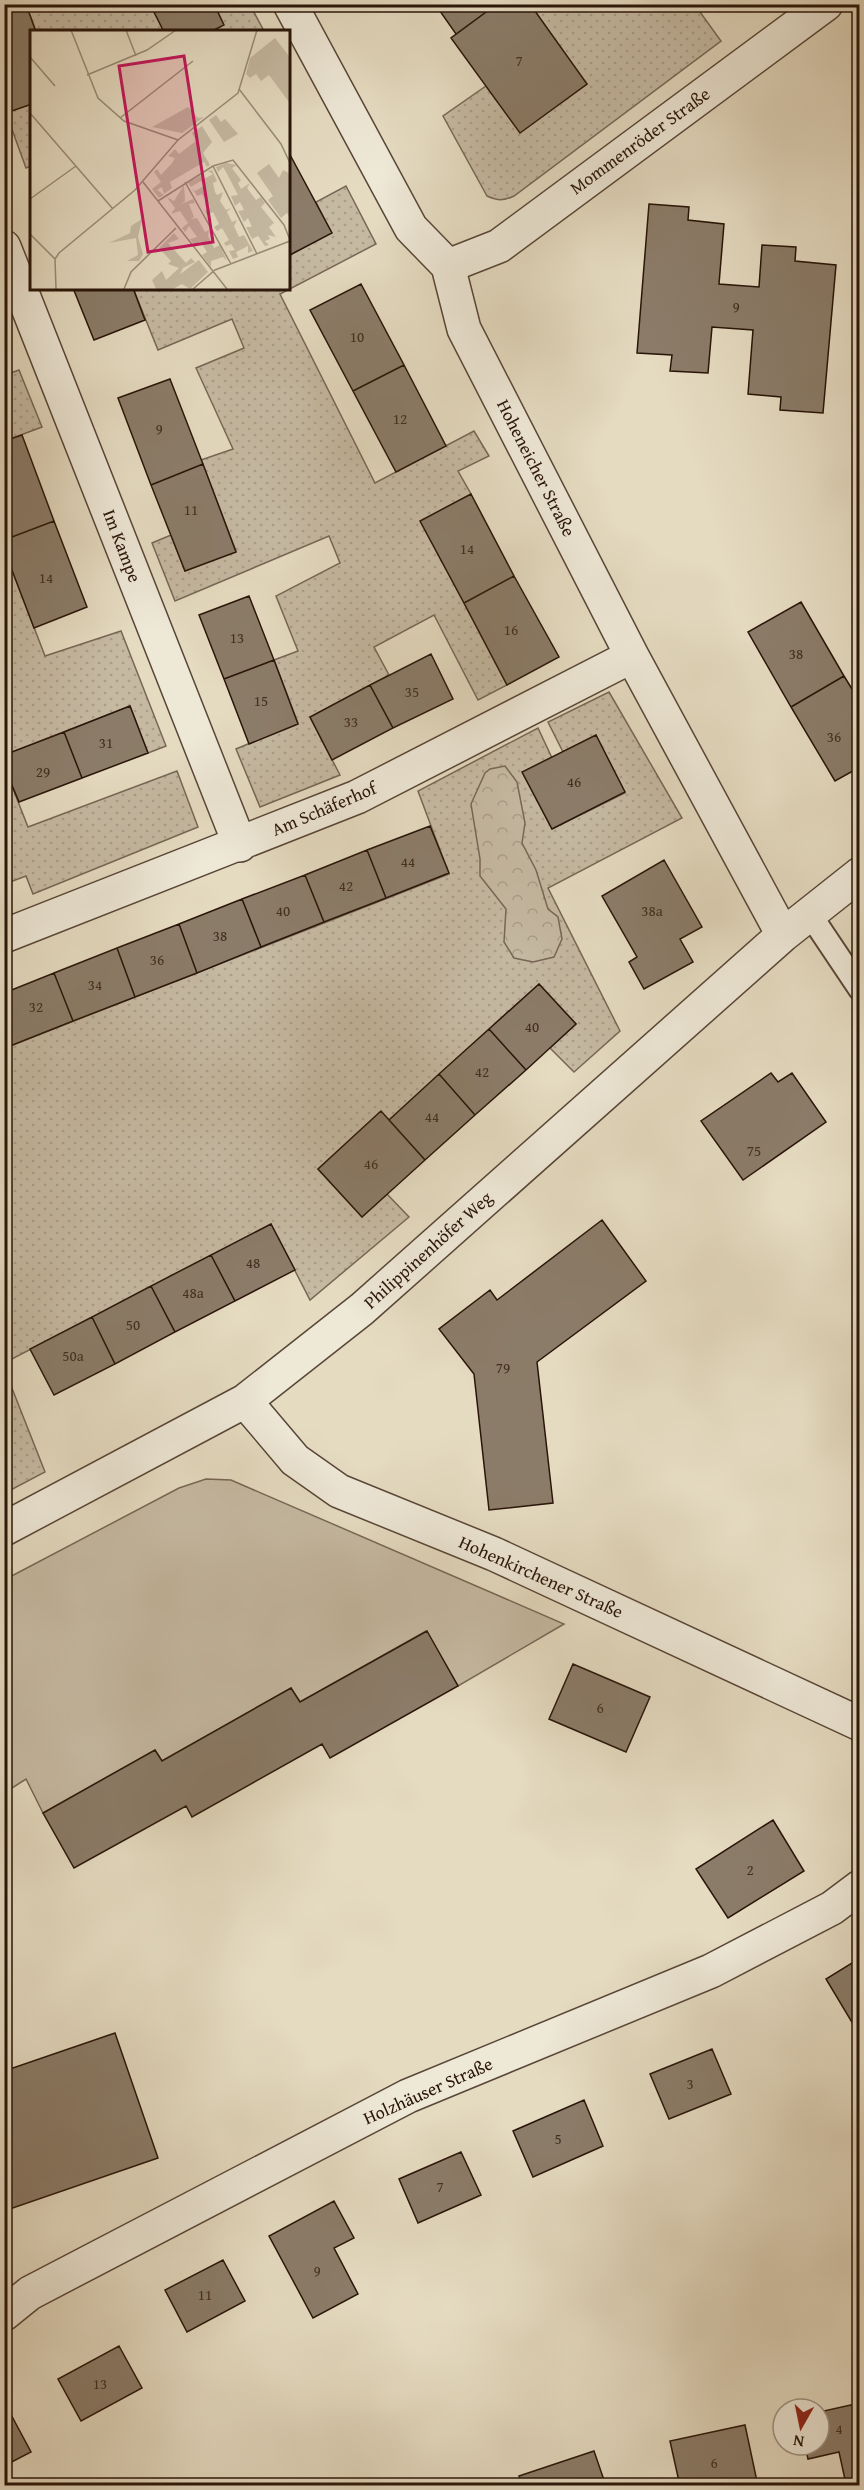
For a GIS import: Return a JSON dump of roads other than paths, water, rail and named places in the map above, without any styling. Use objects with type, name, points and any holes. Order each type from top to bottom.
[{"type":"street","name":"Hoheneicher Straße","points":[[290,4],[411,228],[448,266],[464,329],[632,656],[783,935]]},
{"type":"street","name":"Mommenröder Straße","points":[[448,266],[499,246],[826,4]]},
{"type":"street","name":"Im Kampe","points":[[4,247],[240,845]]},
{"type":"street","name":"Am Schäferhof","points":[[4,936],[357,797],[632,656]]},
{"type":"street","name":"Philippinenhöfer Weg","points":[[4,1529],[245,1401],[362,1309],[783,935],[860,874]]},
{"type":"street","name":"Hohenkirchener Straße","points":[[245,1401],[295,1460],[339,1491],[494,1554],[860,1724]]},
{"type":"street","name":"Holzhäuser Straße","points":[[4,2314],[30,2292],[408,2096],[711,1971],[832,1908],[860,1887]]},
{"type":"lane","points":[[809,913],[860,989]]}]
